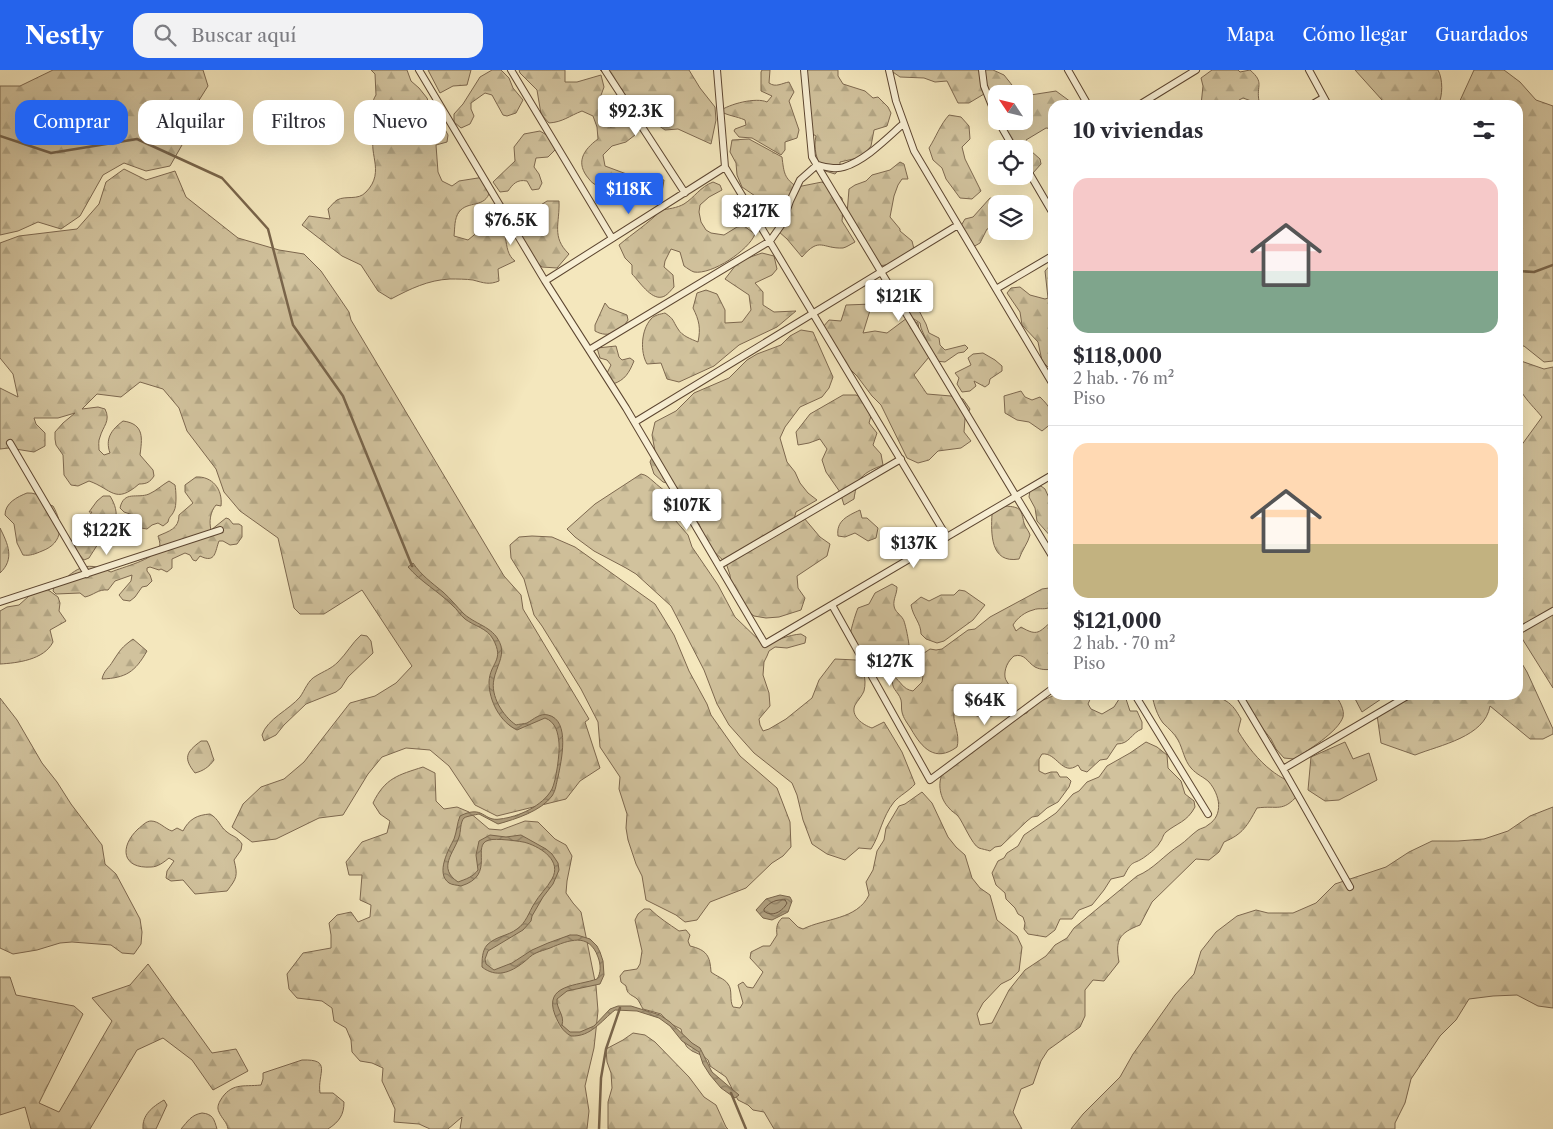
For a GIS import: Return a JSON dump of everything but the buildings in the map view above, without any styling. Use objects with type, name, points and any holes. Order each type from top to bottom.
[{"type":"street","points":[[419,70],[463,147],[545,281],[635,422],[765,644],[1048,477]]},
{"type":"street","points":[[511,70],[612,238]]},
{"type":"street","points":[[605,70],[685,192]]},
{"type":"street","points":[[717,70],[725,167],[948,537]]},
{"type":"street","points":[[804,70],[808,130],[812,157],[816,165],[1018,495],[1048,549]]},
{"type":"street","points":[[888,70],[903,124],[914,151],[1048,376]]},
{"type":"street","points":[[982,70],[984,86],[988,96]]},
{"type":"street","points":[[1068,70],[1085,100]]},
{"type":"street","points":[[1147,100],[1196,70]]},
{"type":"street","points":[[1308,70],[1323,98],[1320,100]]},
{"type":"street","points":[[816,165],[832,168],[844,167],[861,159],[903,124]]},
{"type":"street","points":[[589,350],[770,242],[782,224],[800,180],[816,165]]},
{"type":"street","points":[[545,281],[725,167]]},
{"type":"street","points":[[1033,179],[1048,205]]},
{"type":"street","points":[[635,422],[958,225]]},
{"type":"street","points":[[996,289],[1048,258]]},
{"type":"street","points":[[10,444],[87,574]]},
{"type":"street","points":[[720,565],[901,459]]},
{"type":"street","points":[[0,602],[220,530]]},
{"type":"street","points":[[832,605],[930,780],[1048,692]]},
{"type":"street","points":[[1523,629],[1553,611]]},
{"type":"street","points":[[1138,700],[1208,814]]},
{"type":"street","points":[[1242,700],[1350,887]]},
{"type":"street","points":[[1283,769],[1400,700]]},
{"type":"green space","points":[[53,70],[203,70],[208,86],[199,100],[138,100],[138,145],[182,145],[170,166],[146,171],[124,163],[103,175],[80,216],[61,229],[38,222],[18,231],[0,235],[0,86],[20,86]]},
{"type":"green space","points":[[371,70],[407,70],[411,81],[428,100],[374,100],[376,95],[375,74]]},
{"type":"green space","points":[[428,70],[471,70],[467,85],[453,86],[440,93]]},
{"type":"green space","points":[[492,70],[501,70],[509,78],[513,88],[523,100],[516,113],[507,116],[503,115],[492,95],[485,93],[471,103],[474,116],[470,124],[461,128],[454,122],[454,114],[463,104],[480,77]]},
{"type":"green space","points":[[519,70],[565,70],[565,82],[577,82],[601,75],[604,87],[600,98],[612,97],[620,106],[610,127],[634,123],[635,135],[626,142],[612,146],[603,155],[605,166],[640,179],[664,180],[662,192],[630,203],[592,182],[582,168],[582,162],[585,152],[598,139],[597,127],[593,116],[582,111],[562,120],[549,123],[541,114],[537,90]]},
{"type":"green space","points":[[600,70],[689,70],[715,107],[716,120],[711,144],[678,129],[665,130],[634,110],[627,101],[622,89]]},
{"type":"green space","points":[[762,70],[770,70],[769,83],[777,85],[789,82],[794,92],[789,101],[799,130],[797,138],[785,142],[785,150],[781,155],[752,138],[739,137],[734,131],[746,125],[745,120],[720,111],[743,102],[756,100],[767,102],[772,96],[761,91]]},
{"type":"green space","points":[[803,70],[838,70],[838,76],[843,84],[865,91],[873,98],[878,97],[891,113],[887,126],[874,130],[871,146],[862,157],[840,162],[840,168],[835,174],[822,170],[817,158],[815,149],[816,136],[811,133],[805,111],[807,104]]},
{"type":"green space","points":[[890,70],[993,70],[1004,75],[1012,85],[988,85],[988,92],[969,103],[958,103],[947,81],[935,82],[924,78],[900,77]]},
{"type":"green space","points":[[1212,70],[1238,70],[1240,72],[1250,70],[1259,81],[1259,100],[1243,98],[1239,100],[1202,100],[1203,86],[1201,78]]},
{"type":"green space","points":[[1355,70],[1438,70],[1440,74],[1442,83],[1440,100],[1382,100]]},
{"type":"green space","points":[[1474,70],[1504,70],[1520,82],[1536,100],[1553,106],[1553,361],[1544,362],[1523,346],[1523,100],[1460,100]]},
{"type":"green space","points":[[1056,91],[1068,100],[1048,100],[1048,128],[1026,140],[1012,140],[1006,130],[1033,130],[1033,95]]},
{"type":"green space","points":[[949,115],[961,117],[969,126],[970,139],[962,147],[965,159],[981,191],[972,199],[960,198],[946,179],[942,168],[933,160],[929,148]]},
{"type":"green space","points":[[540,131],[553,139],[556,149],[548,157],[536,158],[534,167],[542,183],[539,189],[532,190],[527,181],[518,181],[508,191],[500,192],[493,182],[515,161],[514,147],[524,134]]},
{"type":"green space","points":[[749,139],[782,157],[785,175],[797,187],[822,182],[842,198],[842,221],[855,242],[843,248],[817,245],[802,257],[778,231],[768,209],[761,200],[742,187],[737,175],[736,163],[730,152],[732,140]]},
{"type":"green space","points":[[436,145],[438,172],[442,181],[452,186],[459,181],[484,177],[488,180],[491,187],[488,197],[463,208],[459,212],[455,221],[454,236],[468,240],[490,222],[502,228],[508,251],[515,261],[498,269],[499,281],[483,283],[467,279],[450,279],[434,281],[391,299],[378,291],[361,265],[342,256],[302,225],[309,216],[330,219],[328,209],[336,201],[363,195],[366,192],[375,176],[373,146]]},
{"type":"green space","points":[[1033,153],[1040,159],[1041,164],[1033,173]]},
{"type":"green space","points":[[900,162],[904,164],[908,179],[902,179],[898,185],[890,217],[900,231],[912,241],[914,249],[893,264],[878,266],[847,214],[849,189],[866,181],[872,175],[890,170]]},
{"type":"green space","points":[[124,169],[146,180],[175,171],[186,197],[238,238],[279,250],[304,254],[321,271],[349,312],[351,320],[504,576],[521,595],[523,609],[589,719],[585,722],[600,768],[580,781],[566,799],[497,816],[475,805],[449,766],[430,750],[406,748],[382,757],[368,774],[343,815],[319,818],[276,839],[252,842],[232,827],[243,804],[261,787],[284,779],[304,762],[350,703],[375,696],[396,683],[412,666],[362,590],[324,614],[300,614],[294,608],[278,538],[240,511],[224,492],[216,469],[187,431],[179,408],[163,389],[140,382],[121,397],[97,394],[82,409],[98,407],[105,409],[107,413],[107,420],[99,439],[99,450],[104,455],[110,453],[108,443],[110,435],[123,421],[135,425],[139,429],[141,438],[140,455],[153,470],[154,476],[148,482],[139,484],[124,494],[114,493],[89,481],[78,486],[71,485],[64,475],[63,455],[56,445],[55,432],[75,413],[58,418],[34,418],[36,424],[45,433],[45,446],[34,452],[9,448],[0,449],[0,388],[18,397],[13,374],[0,358],[0,243],[19,236],[77,229],[99,204],[106,182]]},
{"type":"green space","points":[[713,182],[720,185],[722,190],[709,197],[700,205],[701,222],[706,230],[711,233],[724,235],[737,227],[744,226],[755,234],[738,254],[720,266],[702,272],[694,272],[684,266],[680,252],[671,249],[664,267],[673,275],[674,287],[664,296],[654,296],[632,274],[632,265],[625,258],[619,245],[661,210],[684,204]]},
{"type":"green space","points":[[988,200],[988,229],[980,243],[973,247],[961,236],[959,229],[965,219],[973,217]]},
{"type":"green space","points":[[547,201],[559,201],[558,236],[563,248],[569,254],[557,268],[542,267],[528,256],[517,228],[522,217]]},
{"type":"green space","points":[[762,253],[774,256],[777,269],[772,275],[755,283],[763,292],[763,305],[774,312],[796,311],[777,327],[739,345],[714,366],[679,382],[667,379],[661,363],[647,364],[643,353],[643,335],[652,318],[656,316],[665,313],[672,319],[682,334],[698,342],[699,324],[693,308],[697,293],[706,290],[717,294],[725,310],[725,323],[742,322],[751,310],[749,295],[725,279],[739,261]]},
{"type":"green space","points":[[1048,268],[1048,298],[1045,271]]},
{"type":"green space","points":[[1020,287],[1030,295],[1048,298],[1048,367],[1042,361],[1038,342],[1022,325],[1020,312],[1007,293],[1011,288]]},
{"type":"green space","points":[[605,303],[609,308],[627,315],[628,320],[622,327],[610,334],[595,331],[595,325]]},
{"type":"green space","points":[[909,303],[915,303],[929,333],[939,338],[940,345],[945,350],[965,345],[968,348],[945,362],[936,361],[936,356],[932,353],[920,323],[911,317],[907,306]]},
{"type":"green space","points":[[872,304],[863,333],[875,331],[887,333],[907,318],[918,323],[920,335],[929,357],[914,375],[927,394],[963,399],[970,409],[965,419],[964,432],[971,441],[961,448],[938,451],[929,460],[918,463],[907,458],[881,405],[840,359],[823,327],[829,320],[841,321],[846,305]]},
{"type":"green space","points":[[801,330],[813,332],[833,377],[829,388],[822,397],[800,407],[785,427],[780,438],[787,462],[795,472],[800,483],[817,500],[796,512],[793,523],[804,518],[820,537],[830,544],[827,556],[797,576],[798,588],[805,598],[801,610],[779,617],[766,618],[754,616],[744,608],[731,588],[730,575],[726,563],[709,547],[699,524],[683,506],[682,494],[675,485],[663,482],[654,474],[650,462],[655,451],[652,435],[655,422],[676,411],[694,393],[729,378],[747,360],[781,345],[790,336]]},
{"type":"green space","points":[[616,346],[619,357],[622,360],[630,358],[634,361],[626,376],[613,384],[607,373],[611,365],[607,360],[600,358],[597,348]]},
{"type":"green space","points":[[983,353],[1002,366],[1002,371],[990,379],[989,384],[985,387],[974,381],[976,386],[970,391],[962,392],[957,384],[959,378],[955,373],[971,365],[968,358],[973,354]]},
{"type":"green space","points":[[1523,362],[1544,369],[1553,367],[1553,688],[1523,640],[1523,443],[1542,417],[1523,394]]},
{"type":"green space","points":[[1021,391],[1025,397],[1032,400],[1040,397],[1048,406],[1048,426],[1042,431],[1029,422],[1017,420],[1005,413],[1004,396]]},
{"type":"green space","points":[[843,395],[856,395],[867,400],[872,412],[869,423],[877,433],[873,445],[881,454],[883,465],[862,477],[857,486],[854,499],[844,505],[840,492],[826,472],[822,460],[827,449],[820,439],[798,445],[796,432],[810,414]]},
{"type":"green space","points":[[641,474],[648,477],[672,497],[676,506],[675,520],[688,535],[692,547],[718,585],[735,617],[765,646],[792,635],[801,634],[806,637],[805,643],[787,648],[775,647],[769,651],[764,662],[763,675],[769,693],[770,706],[759,719],[763,731],[786,719],[812,698],[819,680],[835,659],[856,660],[864,674],[865,686],[855,705],[854,713],[861,722],[872,728],[884,722],[902,752],[915,784],[896,800],[890,808],[871,849],[859,848],[845,860],[827,854],[812,844],[792,783],[754,753],[729,725],[717,704],[704,670],[671,606],[636,574],[594,551],[567,529],[595,504]]},
{"type":"green space","points":[[196,477],[202,477],[211,481],[220,494],[221,506],[216,505],[211,514],[211,530],[226,518],[233,524],[239,524],[242,526],[242,537],[237,544],[230,545],[219,541],[212,557],[205,558],[200,556],[196,561],[185,553],[172,559],[172,568],[167,572],[161,569],[147,568],[152,581],[147,586],[142,587],[130,601],[123,600],[119,595],[131,581],[132,575],[115,581],[108,590],[101,590],[85,597],[80,593],[56,594],[53,591],[54,587],[80,568],[93,566],[111,572],[151,556],[159,548],[158,536],[175,526],[179,520],[179,515],[193,503],[185,492],[185,485]]},
{"type":"green space","points":[[169,481],[175,485],[176,506],[168,522],[163,526],[158,523],[147,529],[141,528],[137,523],[136,516],[124,512],[120,508],[122,502],[128,497],[149,494]]},
{"type":"green space","points":[[1041,486],[1048,496],[1048,533],[1037,521],[1035,508],[1029,497],[1030,490]]},
{"type":"green space","points":[[27,493],[36,494],[46,503],[53,506],[59,519],[60,532],[58,538],[49,547],[42,551],[23,555],[17,543],[14,524],[5,515],[9,504]]},
{"type":"green space","points":[[103,496],[110,496],[116,512],[116,519],[110,525],[89,558],[84,560],[75,546],[75,535],[92,512],[89,512]]},
{"type":"green space","points":[[1005,506],[1014,507],[1019,510],[1030,535],[1019,559],[1002,557],[994,546],[992,514]]},
{"type":"green space","points":[[860,510],[862,518],[867,518],[878,528],[876,538],[868,541],[855,533],[845,537],[838,536],[839,526],[843,520]]},
{"type":"green space","points":[[0,528],[9,551],[9,557],[5,568],[0,573]]},
{"type":"green space","points":[[519,537],[552,537],[575,547],[655,604],[674,635],[711,715],[740,756],[777,788],[790,822],[791,847],[746,888],[710,902],[697,920],[685,922],[676,915],[646,900],[642,876],[628,840],[626,828],[627,814],[619,789],[620,777],[600,747],[598,722],[581,689],[534,615],[524,579],[511,558],[510,545]]},
{"type":"green space","points":[[892,584],[897,587],[894,606],[904,621],[909,649],[902,655],[870,662],[856,648],[850,638],[853,623],[858,608],[869,604],[875,593]]},
{"type":"green space","points":[[1048,588],[1048,608],[1027,612],[1013,625],[1016,631],[1021,627],[1031,632],[1038,632],[1048,624],[1048,670],[1037,668],[1023,657],[1014,656],[1008,663],[1005,671],[1005,678],[1011,692],[1005,708],[994,715],[982,718],[975,715],[970,704],[964,702],[958,706],[954,716],[958,740],[957,747],[942,754],[930,751],[915,736],[903,716],[900,697],[893,687],[893,676],[904,687],[913,691],[922,682],[923,676],[917,670],[902,668],[930,649],[942,649],[968,630],[975,629],[990,617],[1042,589]]},
{"type":"green space","points":[[47,589],[58,597],[60,603],[59,611],[66,621],[50,630],[53,642],[49,648],[37,657],[14,663],[0,664],[0,611],[7,607],[19,605],[29,596]]},
{"type":"green space","points":[[959,590],[965,591],[985,605],[973,620],[944,641],[937,643],[926,639],[921,634],[911,605],[921,597],[929,601],[941,595],[954,595]]},
{"type":"green space","points":[[361,635],[367,636],[371,641],[373,653],[348,677],[341,688],[336,692],[306,704],[276,735],[264,741],[262,735],[268,724],[300,697],[313,678],[338,662]]},
{"type":"green space","points":[[133,639],[147,651],[138,664],[124,675],[102,679],[105,671],[120,651]]},
{"type":"green space","points":[[1523,665],[1553,729],[1553,734],[1543,739],[1530,739],[1490,706],[1486,717],[1471,732],[1415,755],[1381,743],[1377,715],[1403,700],[1523,700]]},
{"type":"green space","points":[[0,698],[17,720],[42,763],[102,845],[105,864],[116,874],[140,919],[141,944],[134,954],[122,953],[111,945],[72,942],[13,954],[0,948]]},
{"type":"green space","points":[[1048,698],[1048,700],[1090,700],[1088,704],[1091,709],[1102,714],[1114,707],[1118,700],[1126,700],[1130,711],[1137,711],[1142,722],[1142,729],[1125,742],[1117,744],[1107,759],[1100,760],[1087,772],[1081,770],[1078,765],[1068,768],[1047,754],[1042,754],[1039,759],[1039,771],[1045,774],[1057,772],[1060,777],[1067,777],[1071,781],[1069,787],[1058,802],[1038,816],[1032,817],[1001,846],[995,847],[990,851],[979,848],[973,843],[958,816],[943,800],[940,791],[941,776],[943,772],[1016,717],[1027,713],[1035,703]]},
{"type":"green space","points":[[1153,700],[1223,700],[1228,703],[1235,709],[1241,719],[1238,731],[1249,747],[1267,767],[1290,783],[1298,795],[1293,801],[1284,806],[1257,808],[1247,825],[1224,842],[1219,852],[1209,860],[1196,859],[1152,902],[1140,925],[1123,934],[1118,943],[1119,962],[1104,981],[1093,980],[1085,990],[1085,1016],[1080,1027],[1048,1050],[1041,1061],[1033,1084],[1021,1089],[1013,1112],[1022,1129],[774,1129],[764,1112],[753,1110],[738,1100],[726,1077],[710,1066],[708,1060],[703,1056],[687,1047],[681,1029],[669,1023],[661,1014],[643,1009],[638,1000],[629,994],[626,986],[621,982],[620,976],[624,971],[637,969],[640,964],[642,951],[635,920],[644,909],[650,909],[679,931],[686,930],[690,935],[688,941],[690,946],[700,949],[706,954],[710,962],[711,972],[727,982],[733,1007],[740,1008],[743,1003],[738,985],[743,982],[747,987],[753,988],[763,972],[750,958],[751,952],[763,946],[770,946],[777,935],[777,925],[782,918],[789,918],[798,927],[803,929],[849,914],[864,903],[869,895],[866,882],[873,870],[877,851],[884,840],[886,828],[899,806],[922,792],[932,803],[948,837],[965,855],[972,878],[980,888],[990,895],[997,920],[1017,936],[1022,947],[1019,971],[1011,979],[1001,984],[983,1003],[977,1014],[980,1025],[992,1023],[1009,990],[1025,970],[1046,956],[1055,945],[1067,938],[1074,928],[1137,876],[1154,866],[1198,830],[1207,826],[1216,816],[1219,805],[1213,787],[1191,768],[1178,740],[1163,723]]},
{"type":"green space","points":[[1244,700],[1339,700],[1343,717],[1329,735],[1294,759],[1284,758],[1252,715]]},
{"type":"green space","points":[[1356,700],[1380,700],[1362,712]]},
{"type":"green space","points":[[201,741],[207,741],[214,760],[206,768],[195,773],[191,768],[188,756],[189,752]]},
{"type":"green space","points":[[1146,742],[1157,747],[1167,755],[1168,768],[1181,781],[1185,794],[1194,801],[1195,807],[1192,812],[1166,832],[1154,850],[1131,864],[1124,876],[1111,879],[1092,905],[1079,910],[1072,919],[1060,919],[1055,930],[1046,937],[1028,934],[1024,929],[1023,917],[1018,914],[1006,899],[1005,893],[996,885],[992,873],[998,861],[1018,846],[1024,835],[1056,813],[1087,782],[1099,777],[1107,766]]},
{"type":"green space","points":[[1345,742],[1353,759],[1369,753],[1377,780],[1339,800],[1325,801],[1308,790],[1311,757]]},
{"type":"green space","points":[[423,767],[435,773],[436,801],[444,809],[457,807],[469,812],[489,829],[501,830],[525,821],[538,822],[555,839],[566,845],[572,856],[566,893],[581,912],[596,986],[598,1011],[594,1048],[585,1086],[589,1111],[587,1129],[460,1129],[462,1117],[448,1129],[430,1129],[419,1124],[394,1122],[395,1109],[382,1081],[383,1068],[372,1063],[360,1061],[352,1052],[351,1040],[346,1028],[334,1021],[332,1008],[322,1001],[297,998],[289,989],[287,974],[303,953],[331,948],[329,923],[337,915],[351,912],[358,922],[370,917],[371,905],[360,900],[362,875],[349,875],[346,862],[362,842],[387,833],[390,821],[380,814],[373,803],[382,788],[399,775]]},
{"type":"green space","points":[[1553,807],[1553,1008],[1538,1006],[1517,995],[1469,999],[1456,1020],[1440,1036],[1411,1079],[1405,1103],[1395,1123],[1395,1129],[1071,1129],[1083,1114],[1120,1077],[1133,1054],[1175,995],[1194,974],[1201,951],[1216,932],[1237,916],[1256,910],[1268,913],[1293,913],[1316,903],[1335,884],[1386,867],[1409,852],[1432,841],[1484,839],[1508,831],[1530,816]]},
{"type":"green space","points":[[210,814],[229,834],[237,838],[242,844],[241,850],[234,860],[236,877],[227,891],[195,894],[183,880],[171,881],[166,878],[167,871],[174,861],[169,858],[154,867],[141,867],[129,861],[126,856],[126,849],[132,836],[149,821],[154,821],[172,831],[177,828],[183,831],[194,818]]},
{"type":"green space","points":[[148,964],[212,1053],[236,1049],[248,1071],[213,1090],[192,1060],[163,1038],[137,1050],[90,1129],[31,1129],[25,1107],[0,1115],[0,977],[10,977],[16,995],[74,1006],[83,1014],[39,1103],[59,1112],[112,1021],[92,998],[130,985]]},
{"type":"green space","points":[[633,1033],[645,1035],[655,1042],[689,1077],[704,1097],[716,1105],[728,1129],[608,1129],[608,1102],[612,1088],[606,1049]]},
{"type":"green space","points":[[302,1060],[312,1060],[321,1065],[320,1093],[333,1093],[344,1102],[342,1114],[335,1124],[328,1129],[228,1129],[218,1108],[224,1095],[233,1088],[261,1085],[263,1073]]},
{"type":"green space","points":[[164,1100],[167,1105],[156,1129],[143,1129],[146,1116]]},
{"type":"green space","points":[[202,1113],[212,1118],[217,1129],[181,1129],[192,1117]]},
{"type":"water","points":[[413,563],[464,614],[495,635],[502,650],[493,685],[496,699],[502,711],[516,725],[548,715],[555,718],[560,725],[562,733],[561,762],[556,787],[552,796],[535,810],[498,824],[479,814],[464,818],[459,837],[449,860],[448,866],[452,877],[458,882],[467,879],[478,870],[476,855],[479,841],[490,835],[506,837],[521,835],[546,849],[558,863],[559,870],[553,884],[543,897],[531,921],[523,930],[488,951],[485,959],[486,964],[494,970],[512,963],[532,950],[570,935],[590,939],[600,952],[604,975],[600,984],[567,991],[557,999],[563,1021],[562,1025],[570,1032],[580,1032],[594,1026],[610,1009],[618,1006],[631,1006],[660,1015],[700,1048],[712,1072],[739,1095],[735,1098],[721,1088],[710,1075],[703,1064],[699,1052],[682,1041],[670,1026],[659,1018],[637,1011],[615,1010],[595,1028],[584,1034],[571,1036],[565,1032],[555,1015],[554,997],[564,988],[597,979],[600,972],[599,960],[594,949],[584,941],[571,941],[538,952],[514,969],[503,973],[492,972],[482,967],[485,947],[523,924],[536,901],[552,879],[554,866],[549,856],[533,845],[524,842],[492,839],[484,843],[482,848],[481,868],[478,875],[472,881],[461,886],[450,884],[445,879],[443,873],[444,861],[454,839],[460,816],[479,812],[494,819],[507,818],[529,810],[543,801],[552,789],[556,774],[559,748],[558,735],[552,722],[545,718],[517,730],[505,722],[493,703],[491,696],[490,675],[498,652],[493,639],[484,630],[465,619],[447,600],[413,572],[408,567]]},
{"type":"water","points":[[780,895],[790,897],[792,901],[788,912],[772,920],[763,918],[756,910],[766,899]]},
{"type":"waterway","points":[[0,136],[51,153],[137,139],[222,178],[268,229],[293,325],[343,396],[412,566]]},
{"type":"waterway","points":[[1523,271],[1534,272],[1553,265]]},
{"type":"waterway","points":[[599,1129],[601,1078],[606,1049],[620,1008]]},
{"type":"waterway","points":[[731,1093],[746,1129]]}]
